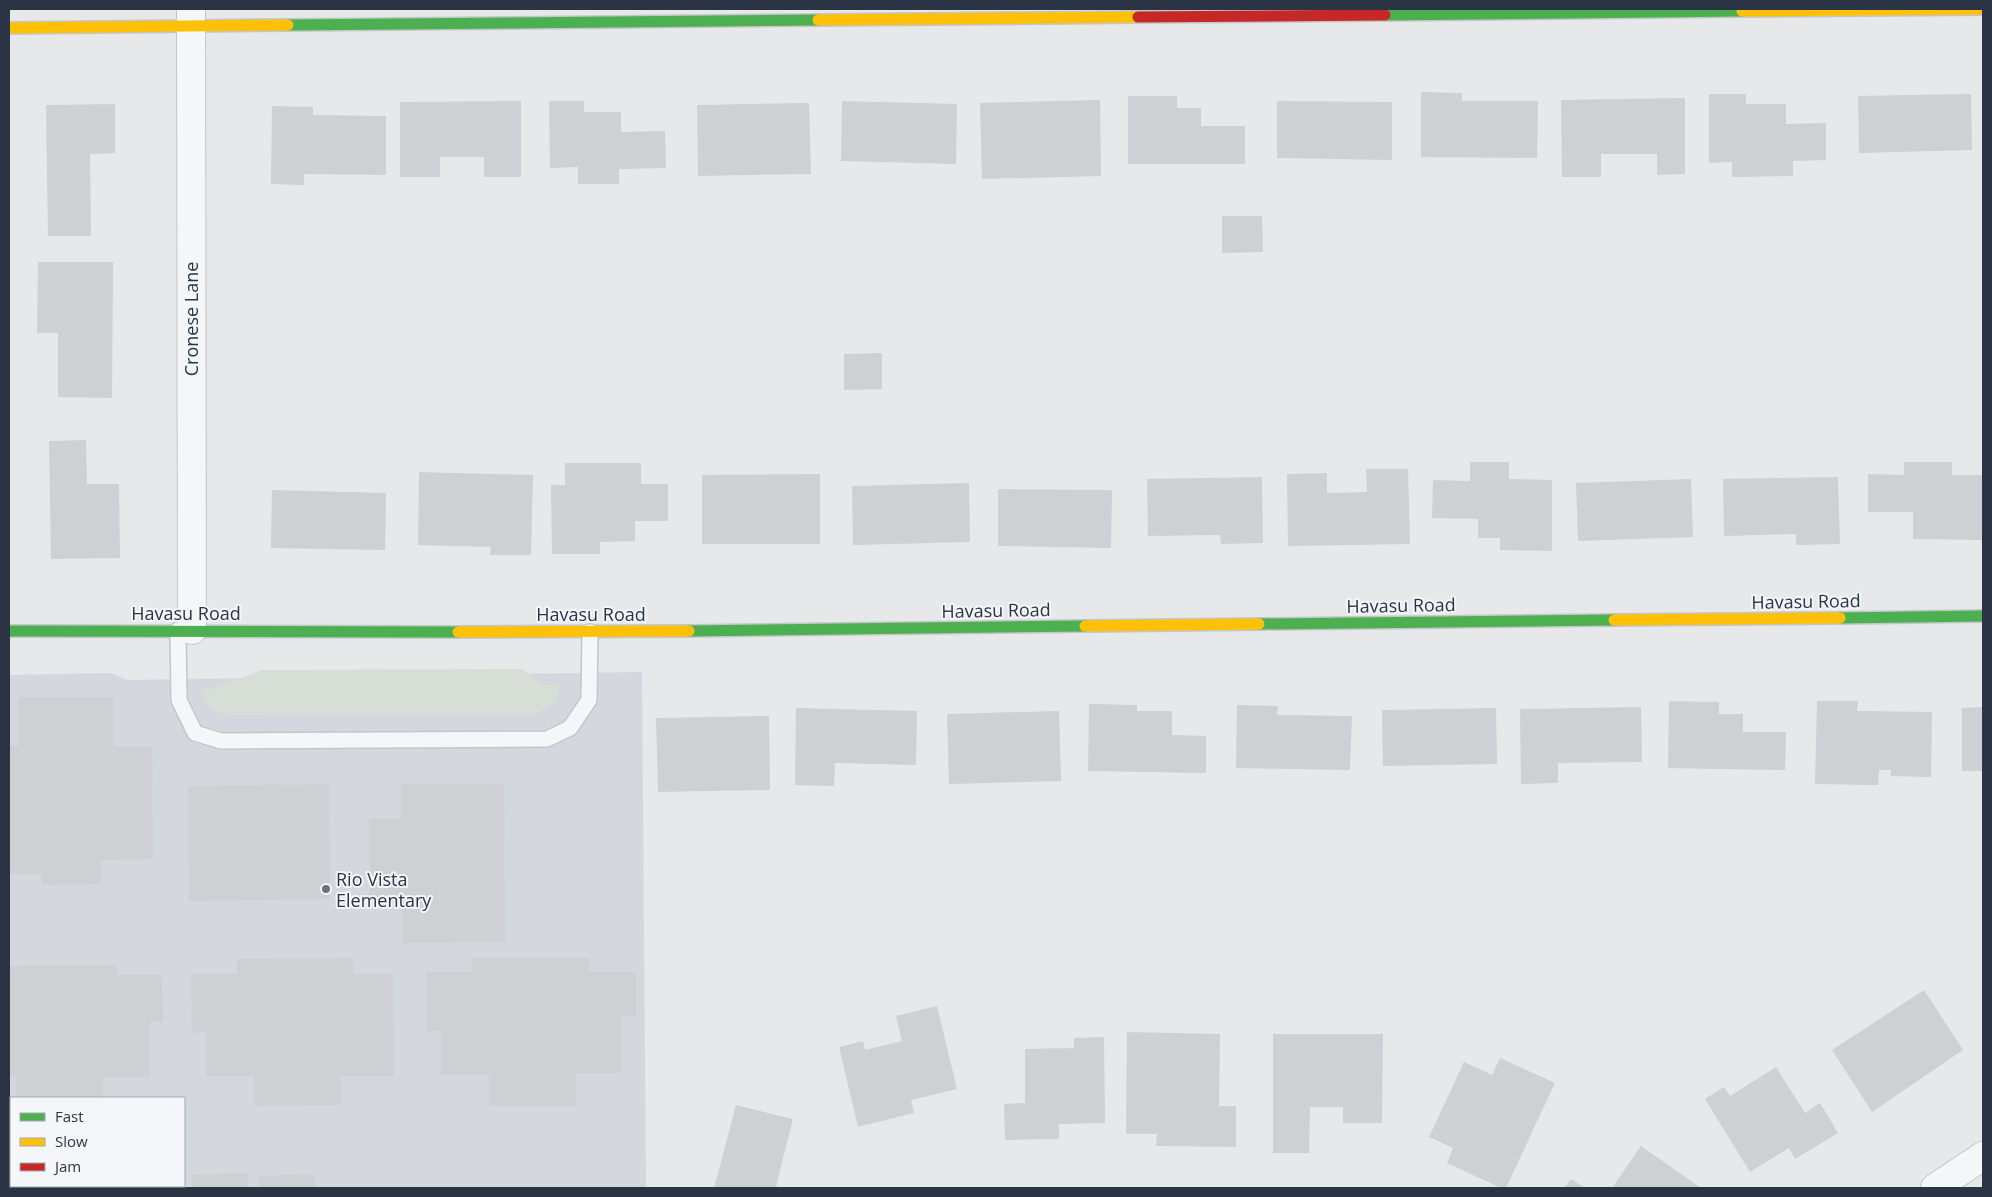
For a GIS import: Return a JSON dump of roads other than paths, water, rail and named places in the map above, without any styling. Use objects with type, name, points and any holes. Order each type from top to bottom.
[{"type":"street","points":[[9,28],[191,18],[1983,9]]},
{"type":"street","name":"Cronese Lane","points":[[185,630],[191,18]]},
{"type":"street","name":"Havasu Road","points":[[9,631],[590,632],[1983,616]]},
{"type":"street","points":[[1935,1188],[1983,1156]]},
{"type":"lane","points":[[185,630],[179,700],[195,733],[221,741],[547,740],[570,728],[589,700],[590,632]]},
{"type":"place","name":"Rio Vista Elementary","points":[[326,889]]}]
